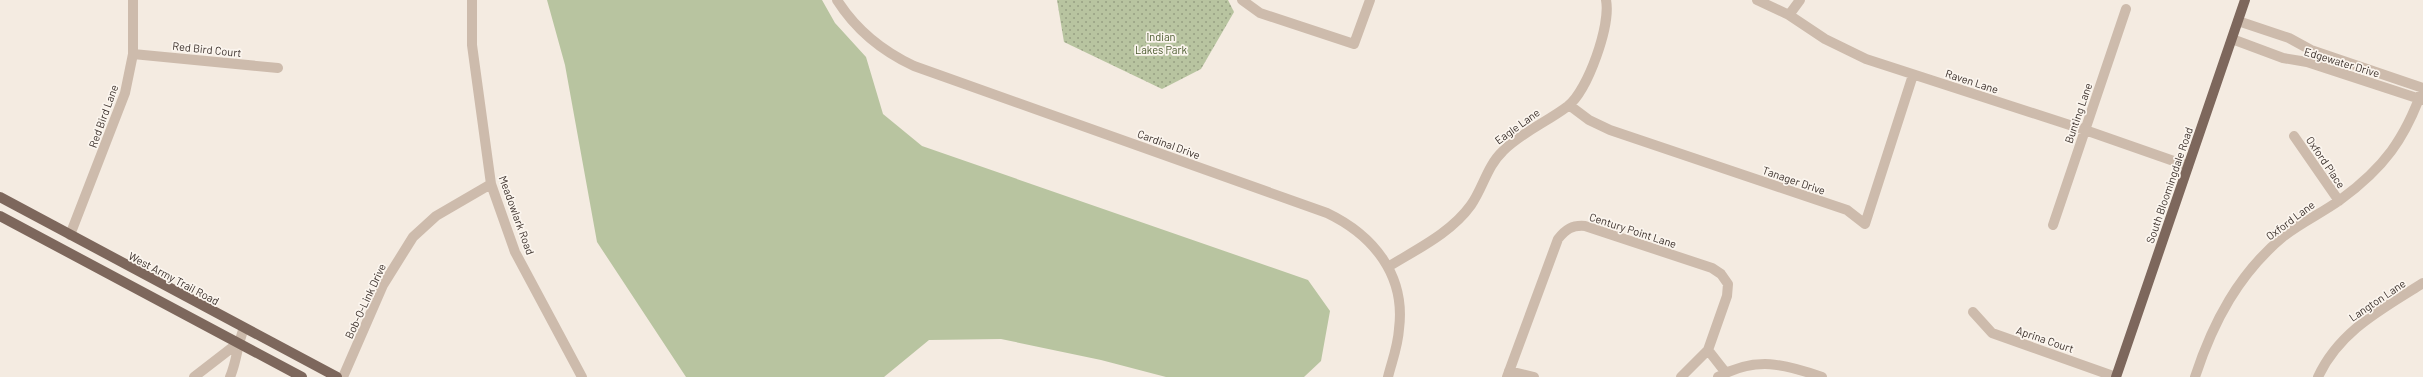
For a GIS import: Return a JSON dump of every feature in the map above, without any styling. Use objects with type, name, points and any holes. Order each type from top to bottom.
[{"type":"main road","name":"South Bloomingdale Road","points":[[2116,377],[2245,0]]},
{"type":"main road","name":"West Army Trail Road","points":[[0,197],[337,377]]},
{"type":"main road","points":[[0,216],[302,377]]},
{"type":"street","name":"Red Bird Lane","points":[[70,235],[120,108],[133,54],[133,0]]},
{"type":"street","name":"Meadowlark Road","points":[[472,0],[472,45],[491,184],[515,252],[582,377]]},
{"type":"street","name":"Cardinal Drive","points":[[837,0],[862,31],[874,43],[903,60],[1327,213],[1345,221],[1363,234],[1388,267],[1398,297],[1400,315],[1397,345],[1388,377]]},
{"type":"street","points":[[1242,0],[1260,12],[1354,44],[1370,0]]},
{"type":"street","name":"Eagle Lane","points":[[1388,267],[1449,228],[1470,207],[1492,164],[1504,150],[1569,105],[1586,81],[1607,23],[1606,0]]},
{"type":"street","name":"Raven Lane","points":[[1757,0],[1789,15],[1842,49],[1913,76],[2085,130],[2188,166]]},
{"type":"street","points":[[1789,15],[1800,0]]},
{"type":"street","name":"Bunting Lane","points":[[2053,225],[2126,9]]},
{"type":"street","name":"Edgewater Drive","points":[[2238,21],[2289,38],[2311,50],[2423,88]]},
{"type":"street","name":"Edgewater Drive","points":[[2232,39],[2283,58],[2306,62],[2421,100]]},
{"type":"street","name":"Red Bird Court","points":[[133,54],[278,68]]},
{"type":"street","name":"Tanager Drive","points":[[1569,105],[1589,120],[1610,130],[1847,210],[1865,224],[1913,76]]},
{"type":"street","name":"Oxford Lane","points":[[2195,377],[2213,329],[2228,301],[2244,278],[2284,237],[2339,201],[2373,174],[2390,155],[2407,128],[2421,100],[2423,88]]},
{"type":"street","name":"Oxford Place","points":[[2294,136],[2339,201]]},
{"type":"street","name":"Bob-O-Link Drive","points":[[344,377],[383,285],[413,237],[436,216],[491,184]]},
{"type":"street","name":"Century Point Lane","points":[[1508,374],[1558,239],[1565,231],[1574,225],[1586,226],[1712,268],[1721,274],[1728,284],[1727,296],[1708,350],[1681,377]]},
{"type":"street","name":"Langton Lane","points":[[2318,377],[2335,349],[2356,327],[2423,283]]},
{"type":"street","name":"Aprina Court","points":[[1973,312],[1992,333],[2116,377]]},
{"type":"street","points":[[230,377],[237,360],[238,343],[244,328]]},
{"type":"street","points":[[194,377],[238,343]]},
{"type":"street","points":[[1708,350],[1722,375],[1745,366],[1770,363],[1783,364],[1822,377]]},
{"type":"street","points":[[1508,374],[1534,377]]},
{"type":"green space","points":[[547,0],[822,0],[835,23],[866,57],[883,114],[922,146],[1308,280],[1330,311],[1321,361],[1304,377],[1166,377],[1101,360],[1001,339],[929,340],[884,377],[686,377],[597,242],[565,65]]},
{"type":"green space","name":"Indian Lakes Park","points":[[1057,0],[1228,0],[1234,12],[1201,69],[1162,89],[1064,42]]}]
